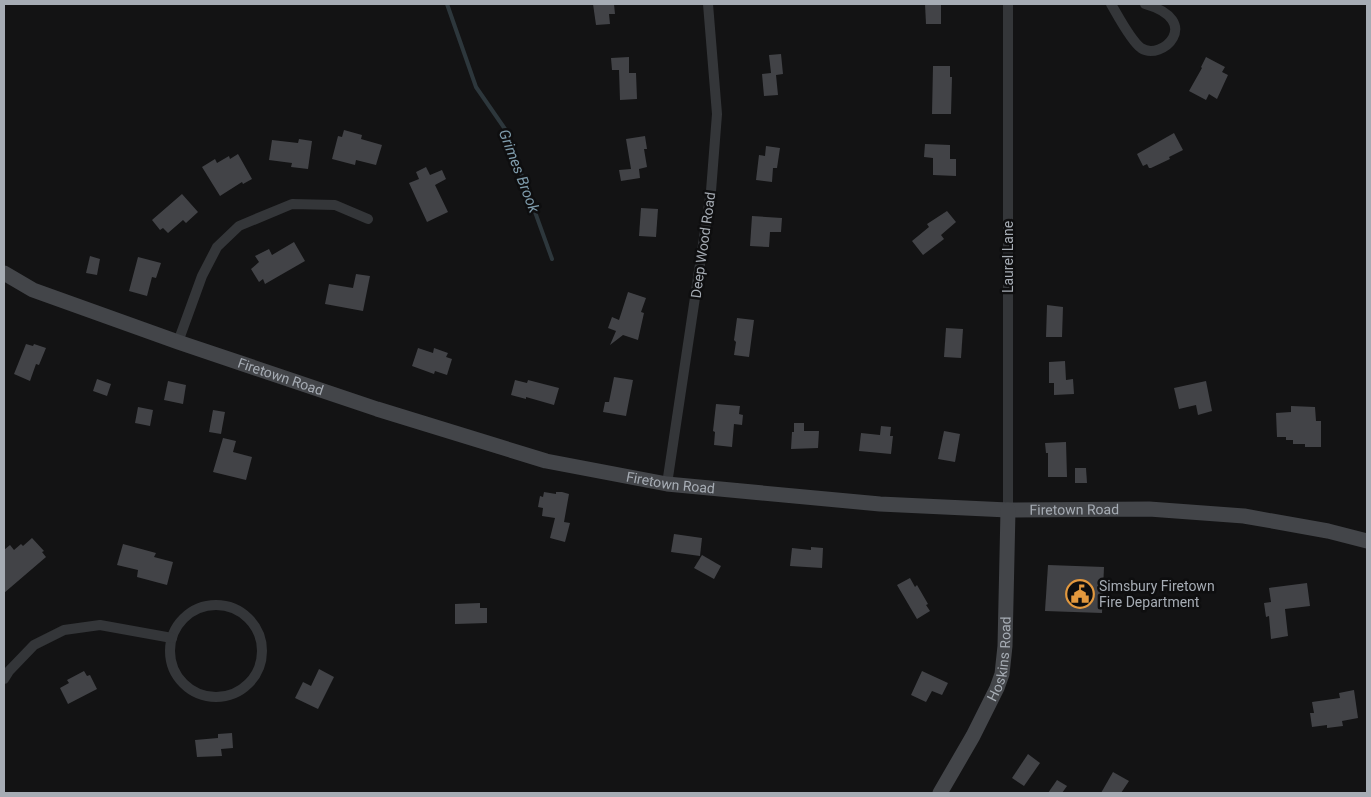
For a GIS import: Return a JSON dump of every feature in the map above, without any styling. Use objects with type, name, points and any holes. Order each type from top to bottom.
[{"type":"street","name":"Deep Wood Road","points":[[666,484],[711,191],[717,114],[708,4]]},
{"type":"street","name":"Laurel Lane","points":[[1008,4],[1008,510]]},
{"type":"street","points":[[1111,4],[1135,42],[1143,50],[1152,51],[1167,45],[1174,36],[1176,28],[1165,11],[1145,4]]},
{"type":"street","points":[[178,342],[202,276],[217,247],[239,226],[292,204],[335,206],[368,219]]},
{"type":"street","name":"Firetown Road","points":[[4,273],[33,290],[178,342],[377,409],[546,461],[666,484],[880,504],[1008,510],[1149,509],[1244,516],[1328,531],[1367,541]]},
{"type":"street","name":"Hoskins Road","points":[[940,793],[973,736],[998,688],[1002,674],[1005,646],[1008,510]]},
{"type":"street","points":[[225,606],[245,615],[255,626],[261,640],[262,656],[258,670],[249,682],[237,692],[222,696],[207,696],[193,691],[181,681],[173,668],[170,653],[172,638],[178,624],[189,614],[202,607],[225,606]]},
{"type":"street","points":[[4,679],[34,644],[64,630],[100,625],[172,638]]},
{"type":"building","points":[[593,4],[614,4],[615,14],[609,14],[610,24],[596,25]]},
{"type":"building","points":[[925,4],[941,4],[941,24],[926,24]]},
{"type":"building","points":[[781,54],[783,74],[776,75],[778,95],[764,96],[762,74],[771,73],[769,55]]},
{"type":"building","points":[[629,57],[629,73],[636,73],[637,99],[620,100],[619,70],[612,70],[611,58]]},
{"type":"building","points":[[1206,57],[1225,67],[1222,72],[1228,75],[1217,99],[1209,94],[1206,100],[1189,91]]},
{"type":"building","points":[[933,66],[950,66],[950,77],[952,77],[951,114],[932,114]]},
{"type":"building","points":[[344,130],[362,135],[361,139],[382,145],[376,165],[356,160],[355,165],[332,159],[338,136],[342,137]]},
{"type":"building","points":[[1174,133],[1183,150],[1151,168],[1147,164],[1143,166],[1137,154]]},
{"type":"building","points":[[645,136],[647,149],[644,149],[647,167],[639,169],[640,178],[621,181],[619,170],[631,169],[626,139]]},
{"type":"building","points":[[299,139],[312,141],[308,169],[291,167],[292,163],[269,160],[272,140],[298,143]]},
{"type":"building","points":[[925,144],[950,145],[950,159],[956,159],[956,176],[933,175],[933,158],[924,157]]},
{"type":"building","points":[[766,146],[780,148],[777,168],[773,168],[772,182],[756,180],[759,155],[765,156]]},
{"type":"building","points":[[238,154],[252,179],[243,184],[242,182],[220,196],[202,167],[215,159],[217,163],[229,156],[230,159]]},
{"type":"building","points":[[426,167],[430,175],[442,170],[446,179],[435,185],[448,212],[427,222],[409,183],[419,179],[416,172]]},
{"type":"building","points":[[182,194],[198,212],[186,223],[183,220],[168,233],[163,228],[160,230],[152,220]]},
{"type":"building","points":[[641,208],[658,209],[656,237],[639,236]]},
{"type":"building","points":[[947,211],[956,222],[941,235],[944,239],[923,255],[912,241],[929,227],[927,224]]},
{"type":"building","points":[[752,216],[782,218],[781,232],[770,232],[769,247],[750,246]]},
{"type":"building","points":[[294,242],[305,261],[265,284],[263,279],[259,282],[251,269],[259,262],[255,256],[269,249],[272,255]]},
{"type":"building","points":[[90,256],[100,259],[97,275],[86,273]]},
{"type":"building","points":[[138,257],[161,263],[156,278],[152,277],[147,296],[129,291]]},
{"type":"building","points":[[356,274],[370,276],[363,311],[325,304],[329,284],[353,288]]},
{"type":"building","points":[[628,292],[646,298],[641,312],[644,313],[638,340],[623,335],[610,345],[616,331],[608,328],[612,317],[619,320]]},
{"type":"building","points":[[1047,305],[1063,307],[1062,337],[1046,337]]},
{"type":"building","points":[[737,318],[754,320],[749,357],[734,355]]},
{"type":"building","points":[[946,328],[963,329],[961,358],[944,357]]},
{"type":"building","points":[[26,344],[33,346],[34,344],[46,348],[39,365],[36,364],[30,381],[14,374]]},
{"type":"building","points":[[418,348],[433,353],[434,348],[448,353],[446,357],[452,359],[447,375],[435,371],[434,374],[412,366]]},
{"type":"building","points":[[1065,361],[1066,380],[1073,379],[1074,394],[1054,395],[1054,383],[1049,383],[1049,362]]},
{"type":"building","points":[[614,377],[633,380],[626,416],[603,412],[605,402],[609,402]]},
{"type":"building","points":[[97,379],[111,384],[107,396],[93,391]]},
{"type":"building","points":[[515,380],[527,383],[528,380],[559,388],[554,405],[511,395]]},
{"type":"building","points":[[168,381],[186,385],[183,404],[164,400]]},
{"type":"building","points":[[1206,381],[1212,411],[1198,415],[1196,405],[1179,409],[1174,388]]},
{"type":"building","points":[[716,404],[740,406],[739,414],[743,415],[742,425],[734,424],[732,447],[714,445],[715,432],[713,431]]},
{"type":"building","points":[[1291,406],[1315,407],[1316,421],[1321,421],[1321,447],[1305,447],[1305,444],[1293,444],[1293,440],[1286,440],[1286,437],[1277,437],[1276,413],[1291,412]]},
{"type":"building","points":[[138,407],[153,410],[150,426],[135,423]]},
{"type":"building","points":[[213,410],[225,412],[221,434],[209,432]]},
{"type":"building","points":[[794,423],[804,423],[804,431],[819,431],[818,448],[791,449]]},
{"type":"building","points":[[881,426],[891,427],[890,436],[893,436],[891,454],[859,451],[861,433],[880,435]]},
{"type":"building","points":[[944,431],[960,434],[955,462],[938,459]]},
{"type":"building","points":[[223,438],[236,441],[233,452],[252,457],[246,480],[213,472]]},
{"type":"building","points":[[1066,442],[1067,477],[1048,477],[1048,453],[1046,453],[1045,443]]},
{"type":"building","points":[[1075,468],[1086,468],[1087,483],[1075,483]]},
{"type":"building","points":[[544,492],[569,494],[564,522],[570,523],[565,542],[550,538],[555,518],[542,516],[543,508],[538,507],[540,496],[543,497]]},
{"type":"building","points":[[674,534],[702,538],[700,556],[671,552]]},
{"type":"building","points":[[32,538],[44,551],[42,552],[46,557],[4,593],[4,550],[10,545],[14,550],[21,544],[23,546]]},
{"type":"building","points":[[123,544],[156,553],[154,557],[173,562],[167,585],[137,577],[138,570],[117,565]]},
{"type":"building","points":[[811,547],[823,548],[822,568],[790,566],[792,548],[811,550]]},
{"type":"building","points":[[702,555],[721,566],[714,579],[694,568]]},
{"type":"building","points":[[1048,565],[1104,567],[1102,613],[1045,611]]},
{"type":"building","points":[[910,578],[915,587],[917,585],[930,611],[917,619],[897,585]]},
{"type":"building","points":[[1307,583],[1310,606],[1285,609],[1288,636],[1271,639],[1269,616],[1266,617],[1264,603],[1271,602],[1269,588]]},
{"type":"building","points":[[480,603],[480,608],[487,608],[487,623],[455,624],[455,604]]},
{"type":"building","points":[[319,669],[334,677],[318,709],[295,698],[303,682],[311,686]]},
{"type":"building","points":[[84,671],[87,676],[90,675],[97,689],[68,704],[60,688],[69,683],[67,680]]},
{"type":"building","points":[[922,671],[948,683],[942,695],[932,691],[926,702],[911,695]]},
{"type":"building","points":[[1354,690],[1358,718],[1342,721],[1343,726],[1327,728],[1327,725],[1312,727],[1310,713],[1314,713],[1312,702],[1340,698],[1339,693]]},
{"type":"building","points":[[232,733],[233,748],[221,749],[222,756],[197,757],[195,740],[218,738],[218,734]]},
{"type":"building","points":[[1028,754],[1040,763],[1024,786],[1012,778]]},
{"type":"building","points":[[1113,772],[1129,781],[1121,793],[1101,793]]},
{"type":"building","points":[[1057,780],[1067,786],[1062,793],[1048,793]]},
{"type":"waterway","name":"Grimes Brook","points":[[447,4],[476,87],[505,129],[552,259]]},
{"type":"place","name":"Simsbury Firetown Fire Department","points":[[1080,594]]}]
